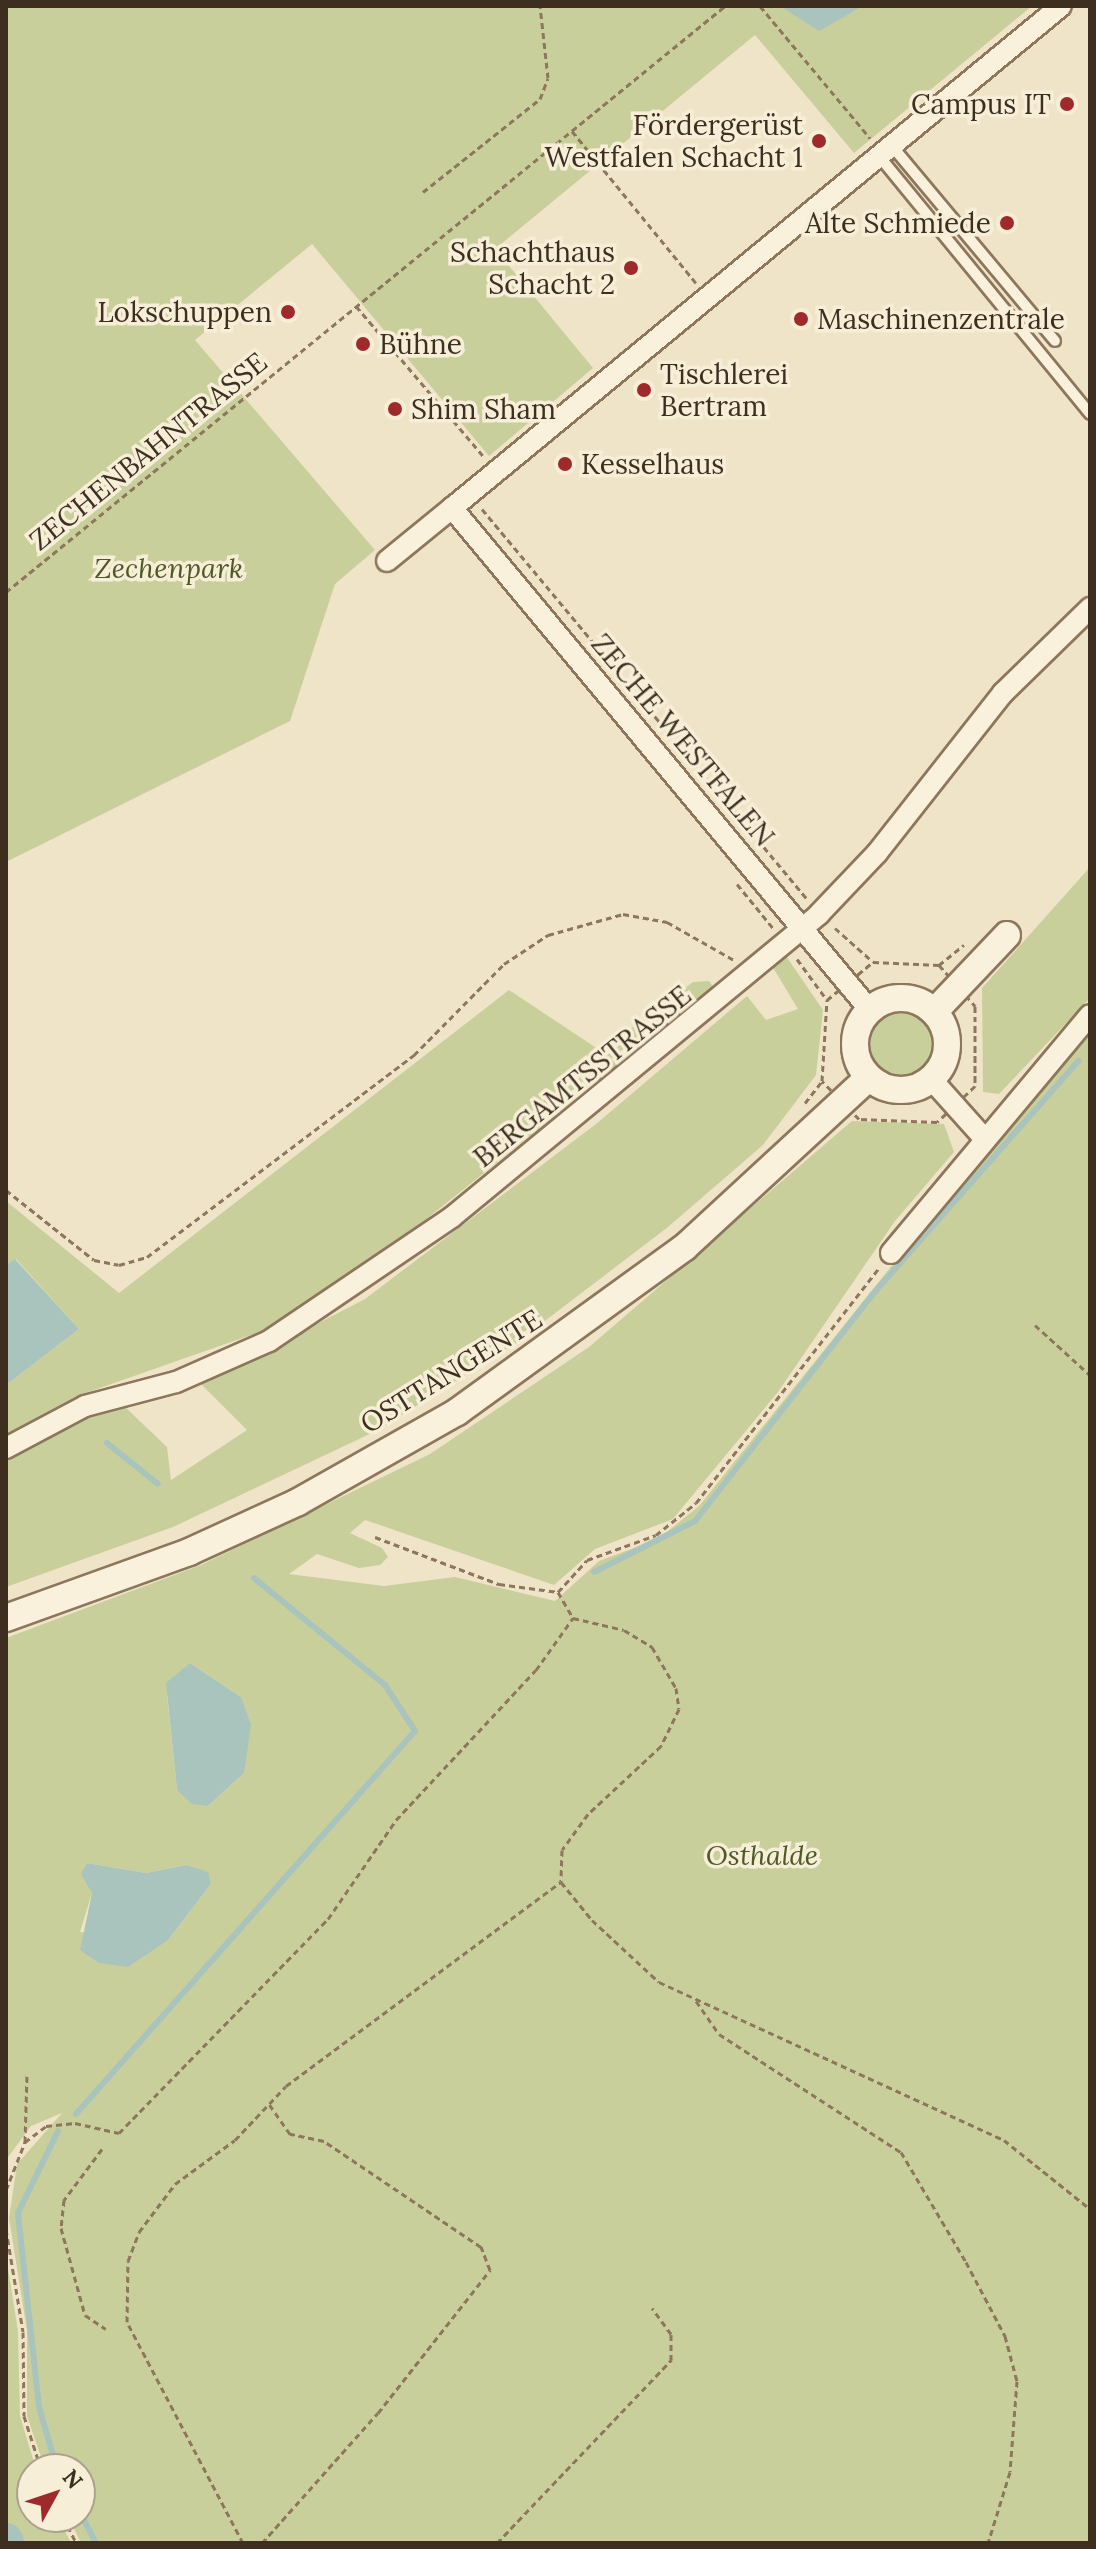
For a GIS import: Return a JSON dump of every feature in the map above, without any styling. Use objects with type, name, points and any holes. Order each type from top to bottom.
[{"type":"street","points":[[387,561],[1061,6]]},
{"type":"street","name":"ZECHE WESTFALEN","points":[[452,508],[869,1009]]},
{"type":"street","name":"BERGAMTSSTRASSE","points":[[6,1448],[85,1406],[176,1382],[269,1341],[361,1285],[754,971],[819,914],[1003,693],[1090,608]]},
{"type":"street","points":[[934,1012],[1007,935]]},
{"type":"street","points":[[895,998],[934,1012],[947,1039],[932,1080],[892,1090],[868,1078],[854,1051],[869,1009],[895,998]]},
{"type":"street","points":[[891,1253],[983,1137],[1090,1015]]},
{"type":"street","name":"OSTTANGENTE","points":[[6,1618],[189,1552],[298,1502],[457,1412],[685,1247],[868,1078]]},
{"type":"street","points":[[932,1080],[983,1137]]},
{"type":"lane","points":[[884,152],[1055,341]]},
{"type":"lane","points":[[884,152],[1090,414]]},
{"type":"path","points":[[423,192],[540,99],[548,78],[540,6]]},
{"type":"path","name":"ZECHENBAHNTRASSE","points":[[6,592],[725,6]]},
{"type":"path","points":[[760,6],[884,152]]},
{"type":"path","points":[[572,131],[708,298]]},
{"type":"path","points":[[356,306],[496,472]]},
{"type":"path","points":[[469,493],[819,914],[873,962],[939,965],[968,941]]},
{"type":"path","points":[[6,1190],[94,1260],[133,1261],[414,1055],[504,964],[548,935],[623,914],[667,922],[754,971]]},
{"type":"path","points":[[786,944],[827,1000],[822,1081],[859,1119],[937,1122],[975,1086],[975,1006],[939,965]]},
{"type":"path","points":[[827,1000],[873,962]]},
{"type":"path","points":[[558,1592],[587,1560],[656,1535],[696,1503],[891,1253]]},
{"type":"path","points":[[1035,1325],[1090,1375]]},
{"type":"path","points":[[375,1537],[499,1584],[558,1592]]},
{"type":"path","points":[[243,2543],[127,2322],[125,2294],[128,2261],[154,2206],[268,2103],[561,1882],[570,1836],[661,1746],[679,1709],[676,1688],[652,1647],[624,1630],[573,1618],[558,1592]]},
{"type":"path","points":[[25,2142],[46,2126],[75,2123],[119,2133],[328,1919],[396,1820],[536,1670],[573,1618]]},
{"type":"path","points":[[561,1882],[627,1956],[696,2001],[1004,2140],[1090,2209]]},
{"type":"path","points":[[696,2001],[719,2034],[901,2152],[966,2262],[1005,2336],[1017,2381],[1010,2472],[988,2543]]},
{"type":"path","points":[[6,2190],[25,2142],[27,2075]]},
{"type":"path","points":[[262,2543],[378,2413],[490,2270],[481,2247],[324,2141],[290,2134],[268,2103]]},
{"type":"path","points":[[102,2149],[64,2200],[61,2228],[85,2315],[106,2329]]},
{"type":"path","points":[[6,2229],[23,2332],[24,2416],[36,2453]]},
{"type":"path","points":[[497,2543],[671,2360],[671,2334],[652,2308]]},
{"type":"green space","name":"Zechenpark","points":[[7,6],[1032,6],[854,153],[755,35],[495,249],[593,368],[489,456],[312,244],[195,340],[375,550],[335,584],[290,721],[6,862]]},
{"type":"green space","points":[[1090,867],[1090,998],[999,1094],[983,1092],[982,988]]},
{"type":"green space","points":[[784,953],[823,1010],[816,1075],[763,1145],[668,1227],[516,1343],[376,1431],[173,1527],[6,1587],[6,1457],[90,1415],[125,1407],[167,1447],[171,1480],[247,1430],[201,1384],[365,1299],[596,1124],[747,996],[766,1020],[798,1009],[772,966]]},
{"type":"green space","points":[[709,981],[715,989],[356,1275],[265,1330],[77,1396],[6,1434],[6,1385],[79,1329],[16,1259],[6,1265],[6,1201],[119,1293],[509,990],[601,1051],[693,982]]},
{"type":"green space","points":[[894,1007],[908,1007],[922,1013],[932,1023],[938,1044],[936,1058],[922,1075],[908,1081],[894,1081],[880,1075],[870,1065],[864,1051],[864,1037],[870,1023],[880,1013]]},
{"type":"green space","name":"Osthalde","points":[[1090,1033],[1090,2543],[81,2543],[76,2533],[96,2533],[96,2453],[40,2453],[27,2416],[27,2331],[9,2218],[17,2164],[62,2113],[31,2126],[6,2160],[6,1638],[201,1565],[430,1454],[589,1347],[852,1121],[944,1124],[954,1152],[895,1221],[778,1392],[673,1519],[595,1549],[554,1585],[365,1520],[350,1533],[382,1548],[388,1557],[380,1565],[359,1568],[317,1554],[289,1574],[384,1586],[455,1577],[555,1601],[599,1561],[658,1539],[699,1506],[950,1193]],"holes":[[[190,1663],[241,1697],[244,1773],[208,1806],[177,1790],[167,1695]],[[87,1863],[146,1873],[186,1865],[211,1884],[168,1940],[80,1932],[92,1893]]]},
{"type":"green space","points":[[6,2256],[18,2331],[20,2416],[31,2453],[16,2453],[16,2533],[66,2533],[71,2543],[6,2543]]},
{"type":"water","points":[[780,6],[863,6],[819,31]]},
{"type":"water","points":[[15,1259],[79,1329],[6,1385],[6,1265]]},
{"type":"water","points":[[190,1663],[241,1697],[251,1725],[244,1773],[208,1806],[192,1804],[177,1790],[166,1683]]},
{"type":"water","points":[[87,1863],[146,1873],[186,1865],[208,1872],[211,1884],[168,1940],[128,1967],[99,1963],[80,1950],[92,1893],[81,1874]]},
{"type":"waterway","points":[[594,1572],[695,1521],[872,1295],[1078,1061]]},
{"type":"waterway","points":[[107,1443],[158,1484]]},
{"type":"waterway","points":[[76,2114],[415,1731],[385,1685],[254,1578]]},
{"type":"waterway","points":[[52,2453],[39,2407],[18,2213],[58,2131]]},
{"type":"waterway","points":[[91,2533],[96,2543]]},
{"type":"place","name":"Campus IT","points":[[1067,104]]},
{"type":"place","name":"Fördergerüst Westfalen Schacht 1","points":[[819,141]]},
{"type":"place","name":"Alte Schmiede","points":[[1007,223]]},
{"type":"place","name":"Schachthaus Schacht 2","points":[[631,268]]},
{"type":"place","name":"Lokschuppen","points":[[288,312]]},
{"type":"place","name":"Maschinenzentrale","points":[[801,319]]},
{"type":"place","name":"Bühne","points":[[363,344]]},
{"type":"place","name":"Tischlerei Bertram","points":[[644,390]]},
{"type":"place","name":"Shim Sham","points":[[395,409]]},
{"type":"place","name":"Kesselhaus","points":[[565,464]]}]
